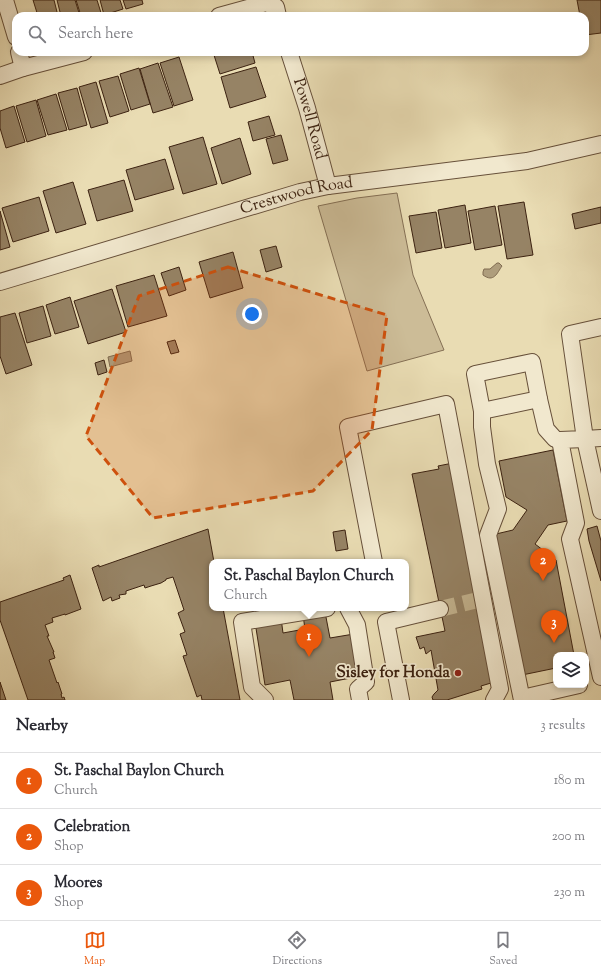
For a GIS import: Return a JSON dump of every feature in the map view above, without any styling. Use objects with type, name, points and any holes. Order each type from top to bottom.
[{"type":"street","points":[[4,0],[12,25]]},
{"type":"street","points":[[233,12],[266,3],[277,12]]},
{"type":"street","points":[[20,56],[23,68]]},
{"type":"street","points":[[0,76],[23,68],[69,56]]},
{"type":"street","name":"Powell Road","points":[[290,56],[307,108],[328,186]]},
{"type":"street","name":"Crestwood Road","points":[[0,282],[300,192],[328,186],[527,161],[601,144]]},
{"type":"street","points":[[601,327],[570,334],[585,439],[601,511]]},
{"type":"street","points":[[567,688],[522,699],[488,535],[498,509],[487,464],[482,427],[482,411],[475,374],[532,362],[546,428],[555,439],[601,438]]},
{"type":"street","points":[[482,411],[539,399]]},
{"type":"street","points":[[373,559],[348,427],[446,404],[481,599],[500,689],[494,700]]},
{"type":"street","points":[[560,440],[576,523],[570,539],[601,677]]},
{"type":"street","points":[[401,700],[385,615],[440,609]]},
{"type":"street","points":[[265,700],[252,687],[242,622],[309,611]]},
{"type":"street","points":[[350,611],[357,625],[366,682],[358,689],[360,700]]},
{"type":"street","points":[[589,683],[601,680]]},
{"type":"highlighted area","points":[[228,267],[387,315],[372,430],[313,491],[153,518],[86,436],[139,296]]},
{"type":"shaded area","points":[[397,193],[413,275],[444,350],[367,371],[318,206],[357,198]]},
{"type":"shaded area","points":[[497,263],[502,266],[493,278],[483,275],[484,269],[490,269]]},
{"type":"shaded area","points":[[130,351],[132,361],[110,367],[108,357]]},
{"type":"building","points":[[33,0],[54,0],[57,12],[37,12]]},
{"type":"building","points":[[57,0],[75,0],[79,12],[60,12]]},
{"type":"building","points":[[76,0],[97,0],[101,12],[80,12]]},
{"type":"building","points":[[100,0],[120,0],[123,9],[114,12],[103,12]]},
{"type":"building","points":[[123,0],[142,0],[143,4],[126,9]]},
{"type":"building","points":[[577,0],[601,0],[601,33],[589,34],[589,12],[579,12]]},
{"type":"building","points":[[214,56],[253,56],[255,63],[220,74]]},
{"type":"building","points":[[179,57],[193,100],[174,106],[160,63]]},
{"type":"building","points":[[158,63],[173,107],[153,113],[140,69]]},
{"type":"building","points":[[256,67],[266,97],[230,108],[221,77]]},
{"type":"building","points":[[139,68],[150,104],[131,110],[120,74]]},
{"type":"building","points":[[118,76],[129,111],[110,117],[99,81]]},
{"type":"building","points":[[96,82],[108,123],[91,128],[79,87]]},
{"type":"building","points":[[77,88],[87,125],[69,130],[58,93]]},
{"type":"building","points":[[56,94],[67,130],[48,135],[37,100]]},
{"type":"building","points":[[36,100],[46,136],[27,142],[16,106]]},
{"type":"building","points":[[14,106],[25,142],[6,148],[0,128],[0,111]]},
{"type":"building","points":[[269,116],[275,135],[253,141],[248,122]]},
{"type":"building","points":[[281,135],[288,160],[273,164],[266,139]]},
{"type":"building","points":[[203,137],[217,184],[183,194],[169,147]]},
{"type":"building","points":[[240,138],[251,174],[222,184],[211,148]]},
{"type":"building","points":[[165,159],[174,189],[135,200],[126,170]]},
{"type":"building","points":[[124,180],[133,211],[97,221],[88,190]]},
{"type":"building","points":[[73,182],[86,224],[56,233],[43,191]]},
{"type":"building","points":[[39,197],[49,231],[13,242],[2,208]]},
{"type":"building","points":[[524,202],[533,255],[507,259],[498,206]]},
{"type":"building","points":[[465,205],[471,243],[445,248],[438,210]]},
{"type":"building","points":[[495,206],[502,245],[475,250],[468,211]]},
{"type":"building","points":[[601,207],[601,223],[575,229],[572,214]]},
{"type":"building","points":[[0,211],[10,247],[0,250]]},
{"type":"building","points":[[436,212],[442,248],[416,253],[409,216]]},
{"type":"building","points":[[276,246],[282,267],[266,272],[260,250]]},
{"type":"building","points":[[233,252],[243,288],[210,298],[199,262]]},
{"type":"building","points":[[179,267],[186,290],[169,296],[161,273]]},
{"type":"building","points":[[154,275],[167,316],[128,327],[116,286]]},
{"type":"building","points":[[112,289],[126,332],[88,344],[74,301]]},
{"type":"building","points":[[70,297],[79,327],[55,334],[46,305]]},
{"type":"building","points":[[43,306],[51,336],[27,343],[19,313]]},
{"type":"building","points":[[15,313],[32,365],[6,374],[0,356],[0,317]]},
{"type":"building","points":[[175,340],[179,352],[171,354],[167,342]]},
{"type":"building","points":[[104,360],[107,372],[98,375],[95,363]]},
{"type":"building","points":[[553,450],[567,521],[548,525],[535,544],[556,560],[573,652],[553,652],[553,669],[522,675],[496,534],[513,530],[527,510],[506,497],[499,461]]},
{"type":"building","points":[[453,463],[491,683],[481,686],[482,689],[447,700],[433,700],[432,697],[438,690],[431,650],[426,654],[424,647],[420,649],[416,637],[445,631],[412,474],[439,469],[438,466]]},
{"type":"building","points":[[597,526],[601,541],[601,581],[587,529]]},
{"type":"building","points":[[208,529],[213,559],[209,559],[209,611],[224,611],[240,700],[202,700],[201,695],[197,697],[183,656],[187,655],[180,634],[185,632],[178,613],[184,610],[173,577],[145,588],[144,585],[126,591],[126,594],[119,595],[120,598],[112,601],[111,597],[103,601],[92,568],[99,565],[99,567]]},
{"type":"building","points":[[345,530],[348,549],[336,551],[333,532]]},
{"type":"building","points":[[70,575],[81,609],[52,618],[53,622],[45,625],[49,636],[47,636],[55,658],[49,660],[57,683],[58,682],[62,698],[64,697],[65,700],[28,700],[0,620],[0,602],[64,580],[63,578]]},
{"type":"building","points":[[325,612],[330,638],[354,634],[361,676],[330,682],[333,700],[294,700],[290,680],[265,685],[255,622],[281,618],[283,633],[305,629],[303,615]]},
{"type":"building","points":[[0,682],[6,700],[0,700]]},
{"type":"tunnel","points":[[440,609],[478,600]]},
{"type":"place","name":"Celebration","points":[[543,581]]},
{"type":"place","name":"Moores","points":[[554,643]]},
{"type":"place","name":"St. Paschal Baylon Church","points":[[309,657]]},
{"type":"place","name":"Sisley for Honda","points":[[458,673]]}]
